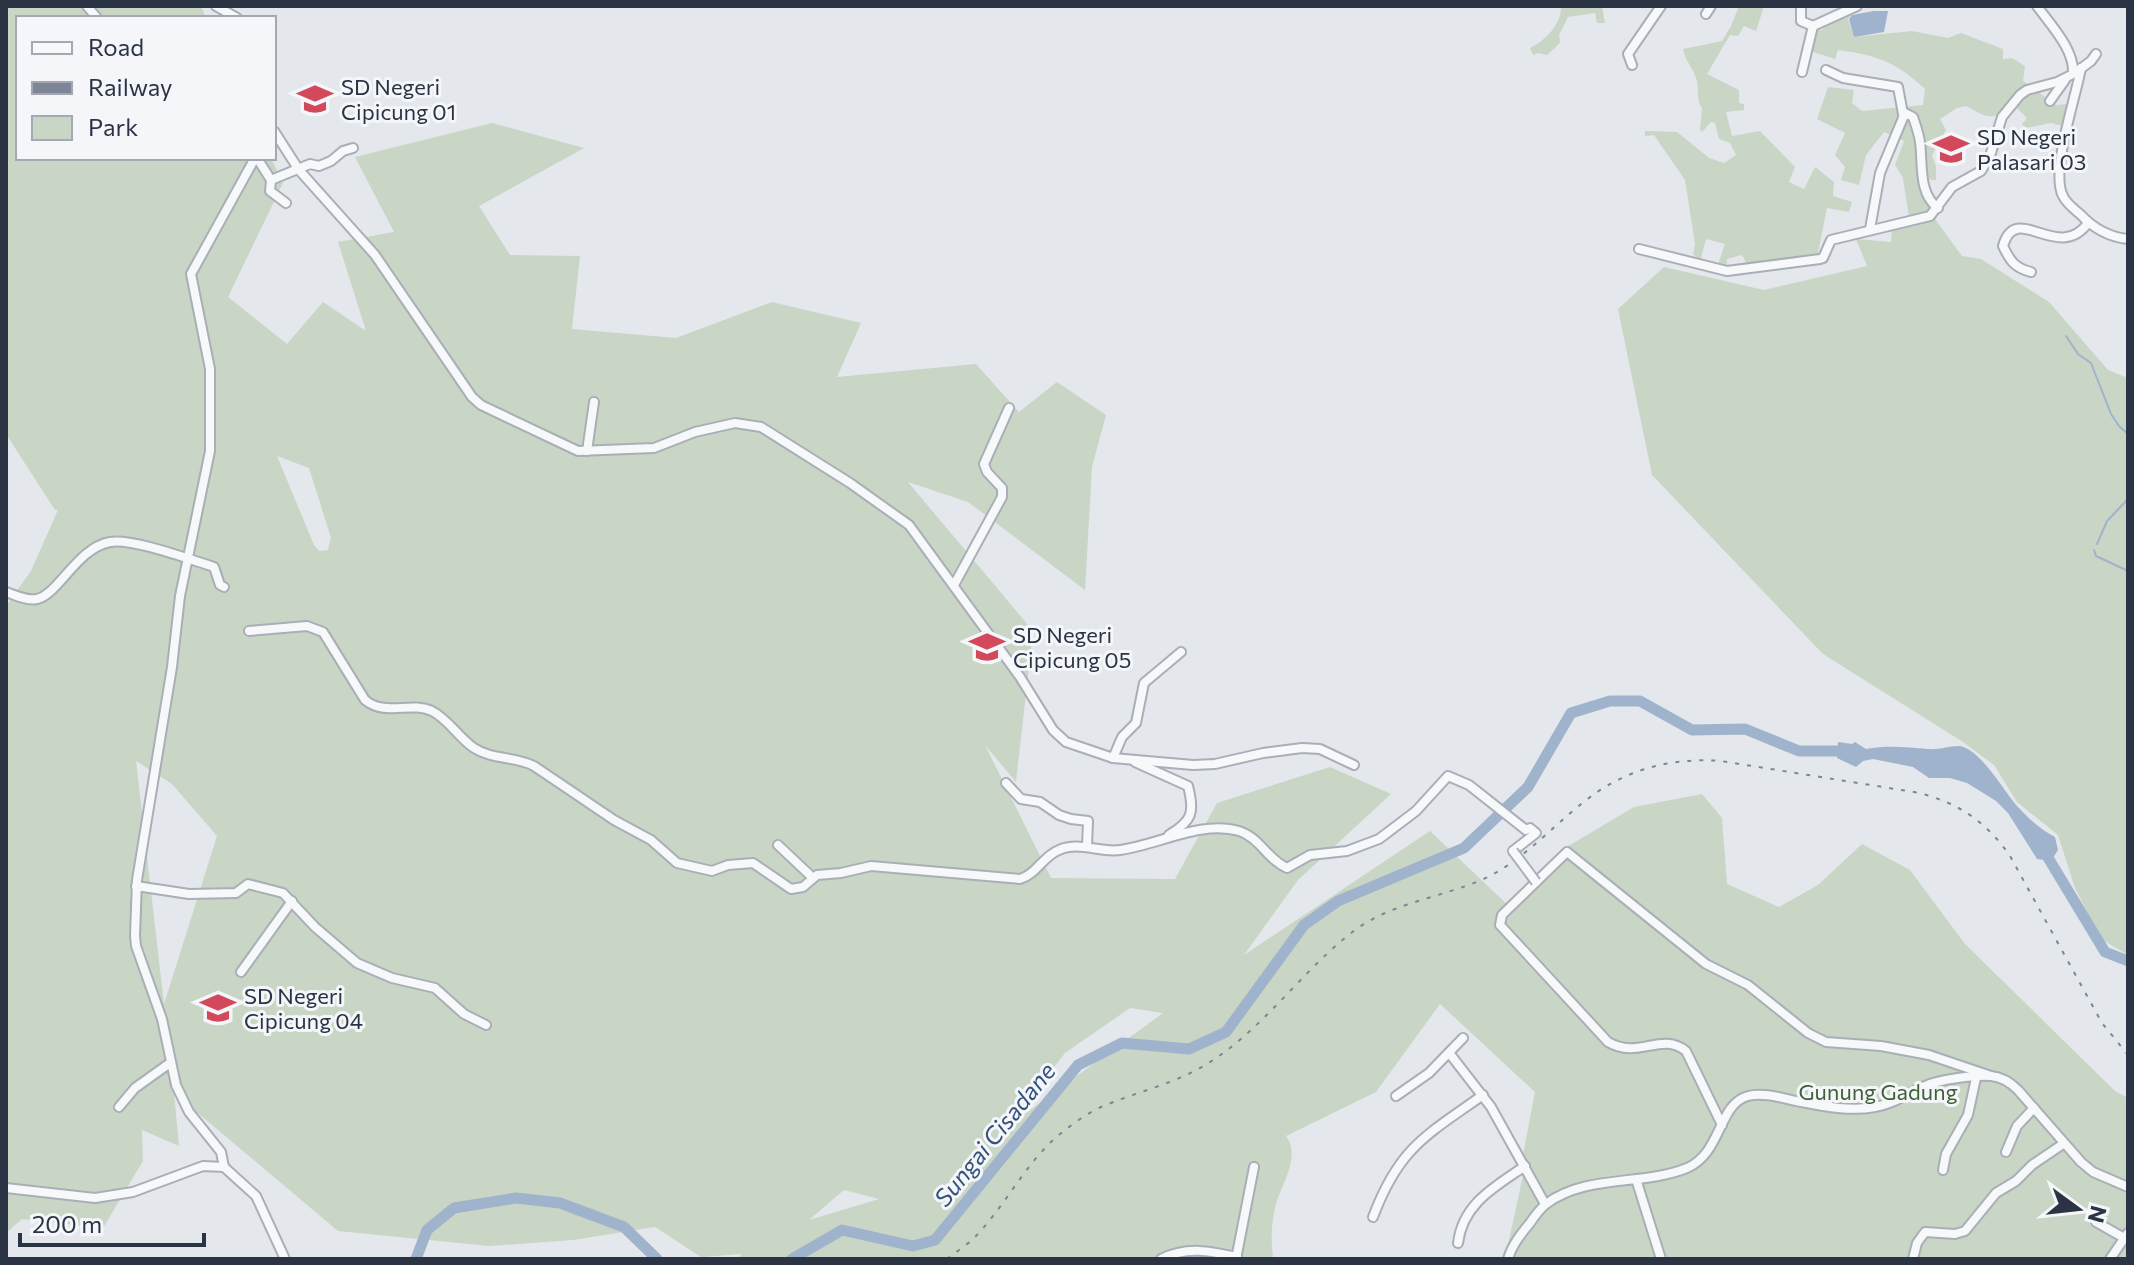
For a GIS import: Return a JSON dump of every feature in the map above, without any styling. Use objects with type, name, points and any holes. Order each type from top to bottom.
[{"type":"street","points":[[216,6],[234,16]]},
{"type":"street","points":[[1632,65],[1628,54],[1661,6]]},
{"type":"street","points":[[1801,6],[1801,21],[1813,26],[1857,6]]},
{"type":"street","points":[[2040,7],[2077,69],[2058,182],[2063,197],[2088,223],[2114,237],[2128,239]]},
{"type":"street","points":[[1802,72],[1813,26]]},
{"type":"street","points":[[2050,101],[2065,79],[2096,54]]},
{"type":"street","points":[[1826,70],[1843,78],[1898,87],[1903,114],[1879,179],[1870,229]]},
{"type":"street","points":[[1639,249],[1727,271],[1820,259],[1831,240],[1925,218],[1938,208],[1952,187],[1981,171],[1990,156],[2002,117],[2020,95],[2065,79]]},
{"type":"street","points":[[1903,114],[1909,113],[1913,117],[1920,138],[1923,182],[1927,196],[1938,208]]},
{"type":"street","points":[[276,134],[299,170],[375,255],[478,403],[571,449],[587,451],[654,448],[695,432],[735,423],[761,427],[850,483],[909,525],[1020,677],[1058,737],[1066,742],[1113,758],[1208,765],[1302,748],[1320,749],[1354,765]]},
{"type":"street","points":[[271,180],[310,164],[319,166],[353,148]]},
{"type":"street","points":[[255,160],[191,274],[208,352],[212,427],[206,478],[180,596],[172,667],[136,886],[136,946],[162,1019],[170,1063],[182,1100],[221,1152],[224,1167],[256,1196],[285,1259]]},
{"type":"street","points":[[257,160],[271,180],[270,191],[286,203]]},
{"type":"street","points":[[2031,272],[2009,261],[2003,246],[2008,234],[2021,227],[2049,237],[2069,237],[2080,233],[2088,223]]},
{"type":"street","points":[[587,451],[594,402]]},
{"type":"street","points":[[954,585],[1002,497],[1002,488],[984,464],[1009,408]]},
{"type":"street","points":[[6,592],[25,598],[39,598],[88,553],[112,542],[144,546],[214,567],[220,585],[224,587]]},
{"type":"street","points":[[249,631],[307,626],[323,632],[365,700],[372,705],[433,712],[476,749],[501,758],[520,759],[534,766],[614,820],[651,840],[677,863],[712,871],[728,865],[753,863],[791,889],[803,887],[817,875],[871,866],[1020,879],[1032,874],[1061,849],[1087,847],[1117,851],[1224,827],[1249,836],[1272,859],[1287,868],[1310,855],[1347,851],[1379,839],[1416,811],[1448,776],[1469,785],[1526,830],[1530,828],[1536,833],[1513,851],[1536,882]]},
{"type":"street","points":[[1113,758],[1122,737],[1136,723],[1144,683],[1181,652]]},
{"type":"street","points":[[1131,760],[1188,786],[1189,820],[1163,839]]},
{"type":"street","points":[[1006,783],[1021,799],[1040,802],[1071,819],[1088,821],[1087,847]]},
{"type":"street","points":[[778,845],[813,878]]},
{"type":"street","points":[[1722,1125],[1686,1051],[1669,1043],[1627,1049],[1608,1042],[1500,925],[1502,915],[1567,852],[1706,964],[1748,985],[1808,1033],[1826,1042],[1881,1046],[1929,1055],[2010,1083],[2063,1144],[2093,1172],[2128,1187]]},
{"type":"street","points":[[136,886],[189,894],[236,893],[248,884],[282,893],[357,963],[392,978],[435,988],[464,1014],[486,1025]]},
{"type":"street","points":[[241,972],[292,901]]},
{"type":"street","points":[[1396,1096],[1417,1083],[1463,1038]]},
{"type":"street","points":[[1450,1054],[1483,1095],[1545,1204]]},
{"type":"street","points":[[119,1107],[135,1088],[170,1063]]},
{"type":"street","points":[[1508,1259],[1517,1238],[1545,1204],[1598,1185],[1688,1168],[1703,1158],[1736,1103],[1750,1096],[1865,1109],[1893,1103],[1934,1082],[1991,1076]]},
{"type":"street","points":[[1943,1170],[1946,1154],[1968,1115],[1976,1078]]},
{"type":"street","points":[[1373,1217],[1395,1169],[1414,1145],[1483,1095]]},
{"type":"street","points":[[2006,1152],[2017,1126],[2034,1108]]},
{"type":"street","points":[[1913,1259],[1917,1243],[1925,1232],[1950,1234],[1965,1231],[1996,1193],[2063,1144]]},
{"type":"street","points":[[6,1188],[95,1198],[133,1192],[203,1166],[224,1167]]},
{"type":"street","points":[[1458,1243],[1464,1220],[1474,1203],[1525,1166]]},
{"type":"street","points":[[1161,1259],[1177,1252],[1199,1250],[1236,1258],[1254,1167]]},
{"type":"street","points":[[1636,1179],[1661,1259]]},
{"type":"street","points":[[2096,1222],[2127,1236],[2110,1259]]},
{"type":"green space","name":"Gunung Gadung","points":[[6,6],[201,6],[205,16],[16,16],[16,160],[272,160],[283,183],[228,297],[287,344],[323,302],[366,331],[338,242],[394,232],[355,157],[492,123],[584,148],[479,206],[510,255],[580,256],[572,329],[676,338],[772,302],[861,323],[837,377],[976,364],[1019,412],[1057,382],[1106,415],[1092,467],[1085,590],[968,502],[908,482],[1033,631],[1016,782],[985,745],[1051,878],[1175,879],[1217,803],[1330,767],[1391,794],[1298,880],[1244,955],[1430,831],[1514,911],[1560,851],[1634,807],[1702,794],[1722,818],[1727,884],[1779,907],[1818,885],[1862,844],[1910,870],[1965,944],[2115,1091],[2128,1098],[2128,1259],[1505,1259],[1525,1166],[1523,1155],[1535,1092],[1440,1004],[1376,1092],[1286,1136],[1292,1153],[1274,1214],[1273,1259],[737,1259],[742,1254],[701,1257],[655,1227],[573,1240],[489,1246],[338,1231],[174,1093],[179,1146],[142,1130],[143,1161],[103,1228],[22,1219],[6,1233],[6,606],[31,571],[58,510],[55,510],[6,434]],"holes":[[[277,456],[309,468],[331,538],[328,550],[319,551],[314,545]],[[136,761],[172,784],[217,836],[164,1004]],[[1130,1008],[1163,1013],[1008,1126],[1065,1053]],[[844,1190],[879,1199],[809,1220]]]},
{"type":"green space","points":[[1561,6],[1602,6],[1605,23],[1597,23],[1595,13],[1568,17],[1559,35],[1560,43],[1547,55],[1533,55],[1530,48],[1552,31],[1559,19]]},
{"type":"green space","points":[[1739,6],[1764,6],[1756,31],[1744,26],[1738,36],[1730,35],[1707,74],[1739,90],[1739,103],[1744,104],[1744,110],[1726,112],[1732,136],[1760,131],[1795,167],[1789,182],[1804,189],[1815,167],[1834,182],[1833,196],[1852,202],[1849,212],[1827,208],[1817,258],[1746,263],[1742,255],[1727,259],[1727,268],[1717,267],[1725,244],[1706,239],[1700,261],[1693,254],[1695,244],[1685,180],[1654,135],[1645,136],[1645,131],[1677,132],[1709,158],[1724,163],[1736,155],[1730,143],[1719,139],[1715,123],[1711,122],[1702,132],[1700,130],[1702,108],[1697,81],[1683,49],[1722,41]]},
{"type":"green space","points":[[1840,6],[1844,6],[1851,15],[1848,19],[1854,37],[1912,31],[1948,38],[1961,33],[2003,49],[2003,59],[2012,58],[2025,66],[2023,81],[2056,105],[2069,104],[2062,126],[2051,123],[2026,128],[2022,124],[2027,118],[2015,106],[1990,116],[1966,106],[1957,108],[1940,119],[1946,130],[1932,155],[1936,180],[1931,180],[1926,174],[1921,177],[1932,215],[1962,256],[1981,259],[2049,302],[2108,370],[2128,378],[2128,955],[2101,939],[2075,888],[2058,835],[2017,802],[1994,765],[1963,742],[1823,654],[1652,475],[1618,309],[1664,267],[1764,290],[1867,266],[1856,239],[1891,242],[1892,227],[1910,224],[1903,178],[1895,165],[1904,141],[1884,132],[1866,155],[1859,185],[1841,180],[1845,167],[1835,155],[1845,133],[1817,119],[1828,87],[1854,90],[1852,103],[1862,111],[1923,105],[1925,89],[1905,72],[1885,61],[1838,50],[1835,59],[1807,50],[1809,28],[1822,30]]},
{"type":"water","points":[[1888,11],[1884,32],[1854,37],[1849,19],[1852,15]]},
{"type":"water","points":[[1838,742],[1855,742],[1866,749],[1966,748],[1983,762],[2027,816],[2055,837],[2058,850],[2051,861],[2037,859],[2008,813],[1996,801],[1967,783],[1950,778],[1929,778],[1913,767],[1873,759],[1863,761],[1856,767],[1837,758]]},
{"type":"waterway","points":[[2066,336],[2078,354],[2091,363],[2111,414],[2128,434]]},
{"type":"waterway","points":[[2097,544],[2107,521],[2128,499]]},
{"type":"waterway","points":[[2094,550],[2096,556],[2128,571]]},
{"type":"waterway","name":"Sungai Cisadane","points":[[792,1259],[842,1230],[913,1246],[935,1240],[1078,1065],[1122,1043],[1189,1049],[1226,1032],[1304,925],[1338,901],[1464,848],[1528,787],[1571,713],[1610,701],[1640,701],[1692,730],[1745,729],[1799,751],[1850,751]]},
{"type":"waterway","name":"Sungai Cisadane","points":[[2044,851],[2105,952],[2128,961]]},
{"type":"waterway","name":"Sungai Cisadane","points":[[416,1259],[427,1230],[454,1208],[516,1198],[560,1203],[624,1227],[657,1259]]},
{"type":"railway","points":[[947,1259],[975,1237],[1037,1157],[1076,1122],[1100,1108],[1195,1071],[1228,1050],[1336,946],[1371,920],[1490,876],[1527,851],[1600,790],[1632,774],[1666,764],[1721,761],[1914,792],[1943,801],[1969,814],[1991,832],[2010,856],[2102,1023],[2128,1055]]},
{"type":"place","name":"SD Negeri Cipicung 01","points":[[315,99]]},
{"type":"place","name":"SD Negeri Palasari 03","points":[[1951,149]]},
{"type":"place","name":"SD Negeri Cipicung 05","points":[[987,647]]},
{"type":"place","name":"SD Negeri Cipicung 04","points":[[218,1008]]}]
